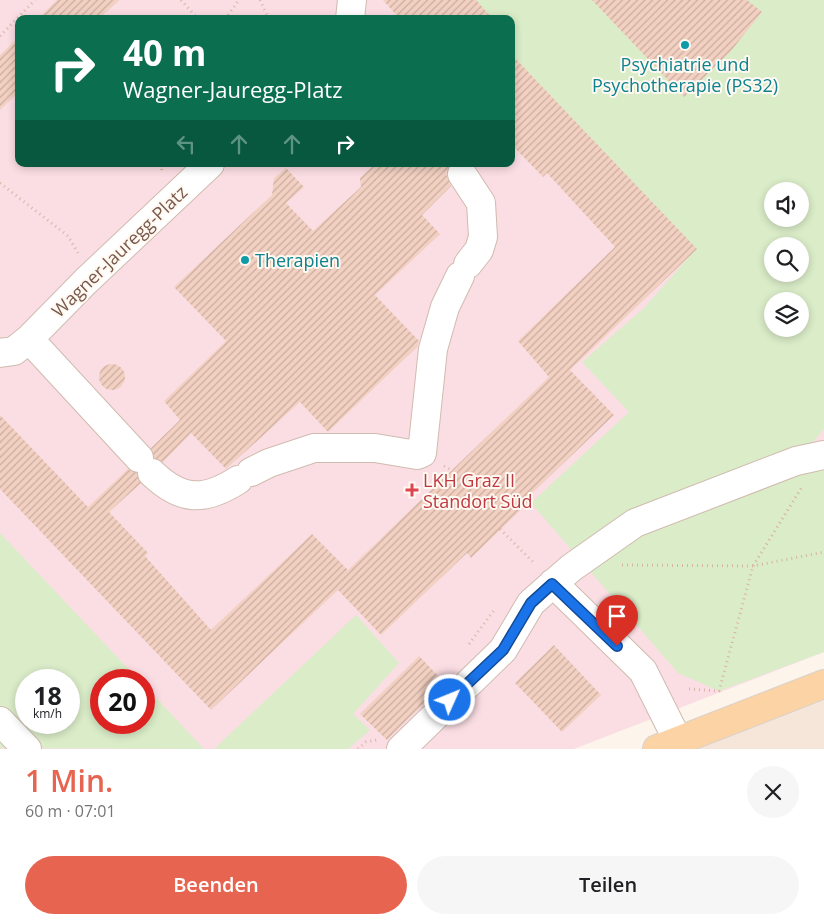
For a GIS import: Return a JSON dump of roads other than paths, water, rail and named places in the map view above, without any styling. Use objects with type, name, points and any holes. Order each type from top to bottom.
[{"type":"main road","points":[[668,745],[824,684]]},
{"type":"lane","points":[[350,15],[352,0]]},
{"type":"lane","name":"Wagner-Jauregg-Platz","points":[[0,353],[14,351],[29,340],[86,281],[207,167]]},
{"type":"lane","points":[[29,340],[146,466],[174,492],[193,495],[214,494],[269,463],[314,448],[375,448],[417,455],[422,453],[432,349],[445,308],[464,270],[478,250],[483,237],[482,203],[462,174]]},
{"type":"lane","points":[[391,744],[503,650],[531,603],[552,584],[635,523],[796,461],[824,456]]},
{"type":"lane","points":[[552,584],[643,671],[665,712],[668,745]]},
{"type":"lane","points":[[0,721],[27,749]]},
{"type":"place","name":"Psychiatrie und Psychotherapie (PS32)","points":[[685,45]]},
{"type":"place","name":"Therapien","points":[[245,260]]},
{"type":"place","name":"LKH Graz II Standort Süd","points":[[412,490]]}]
